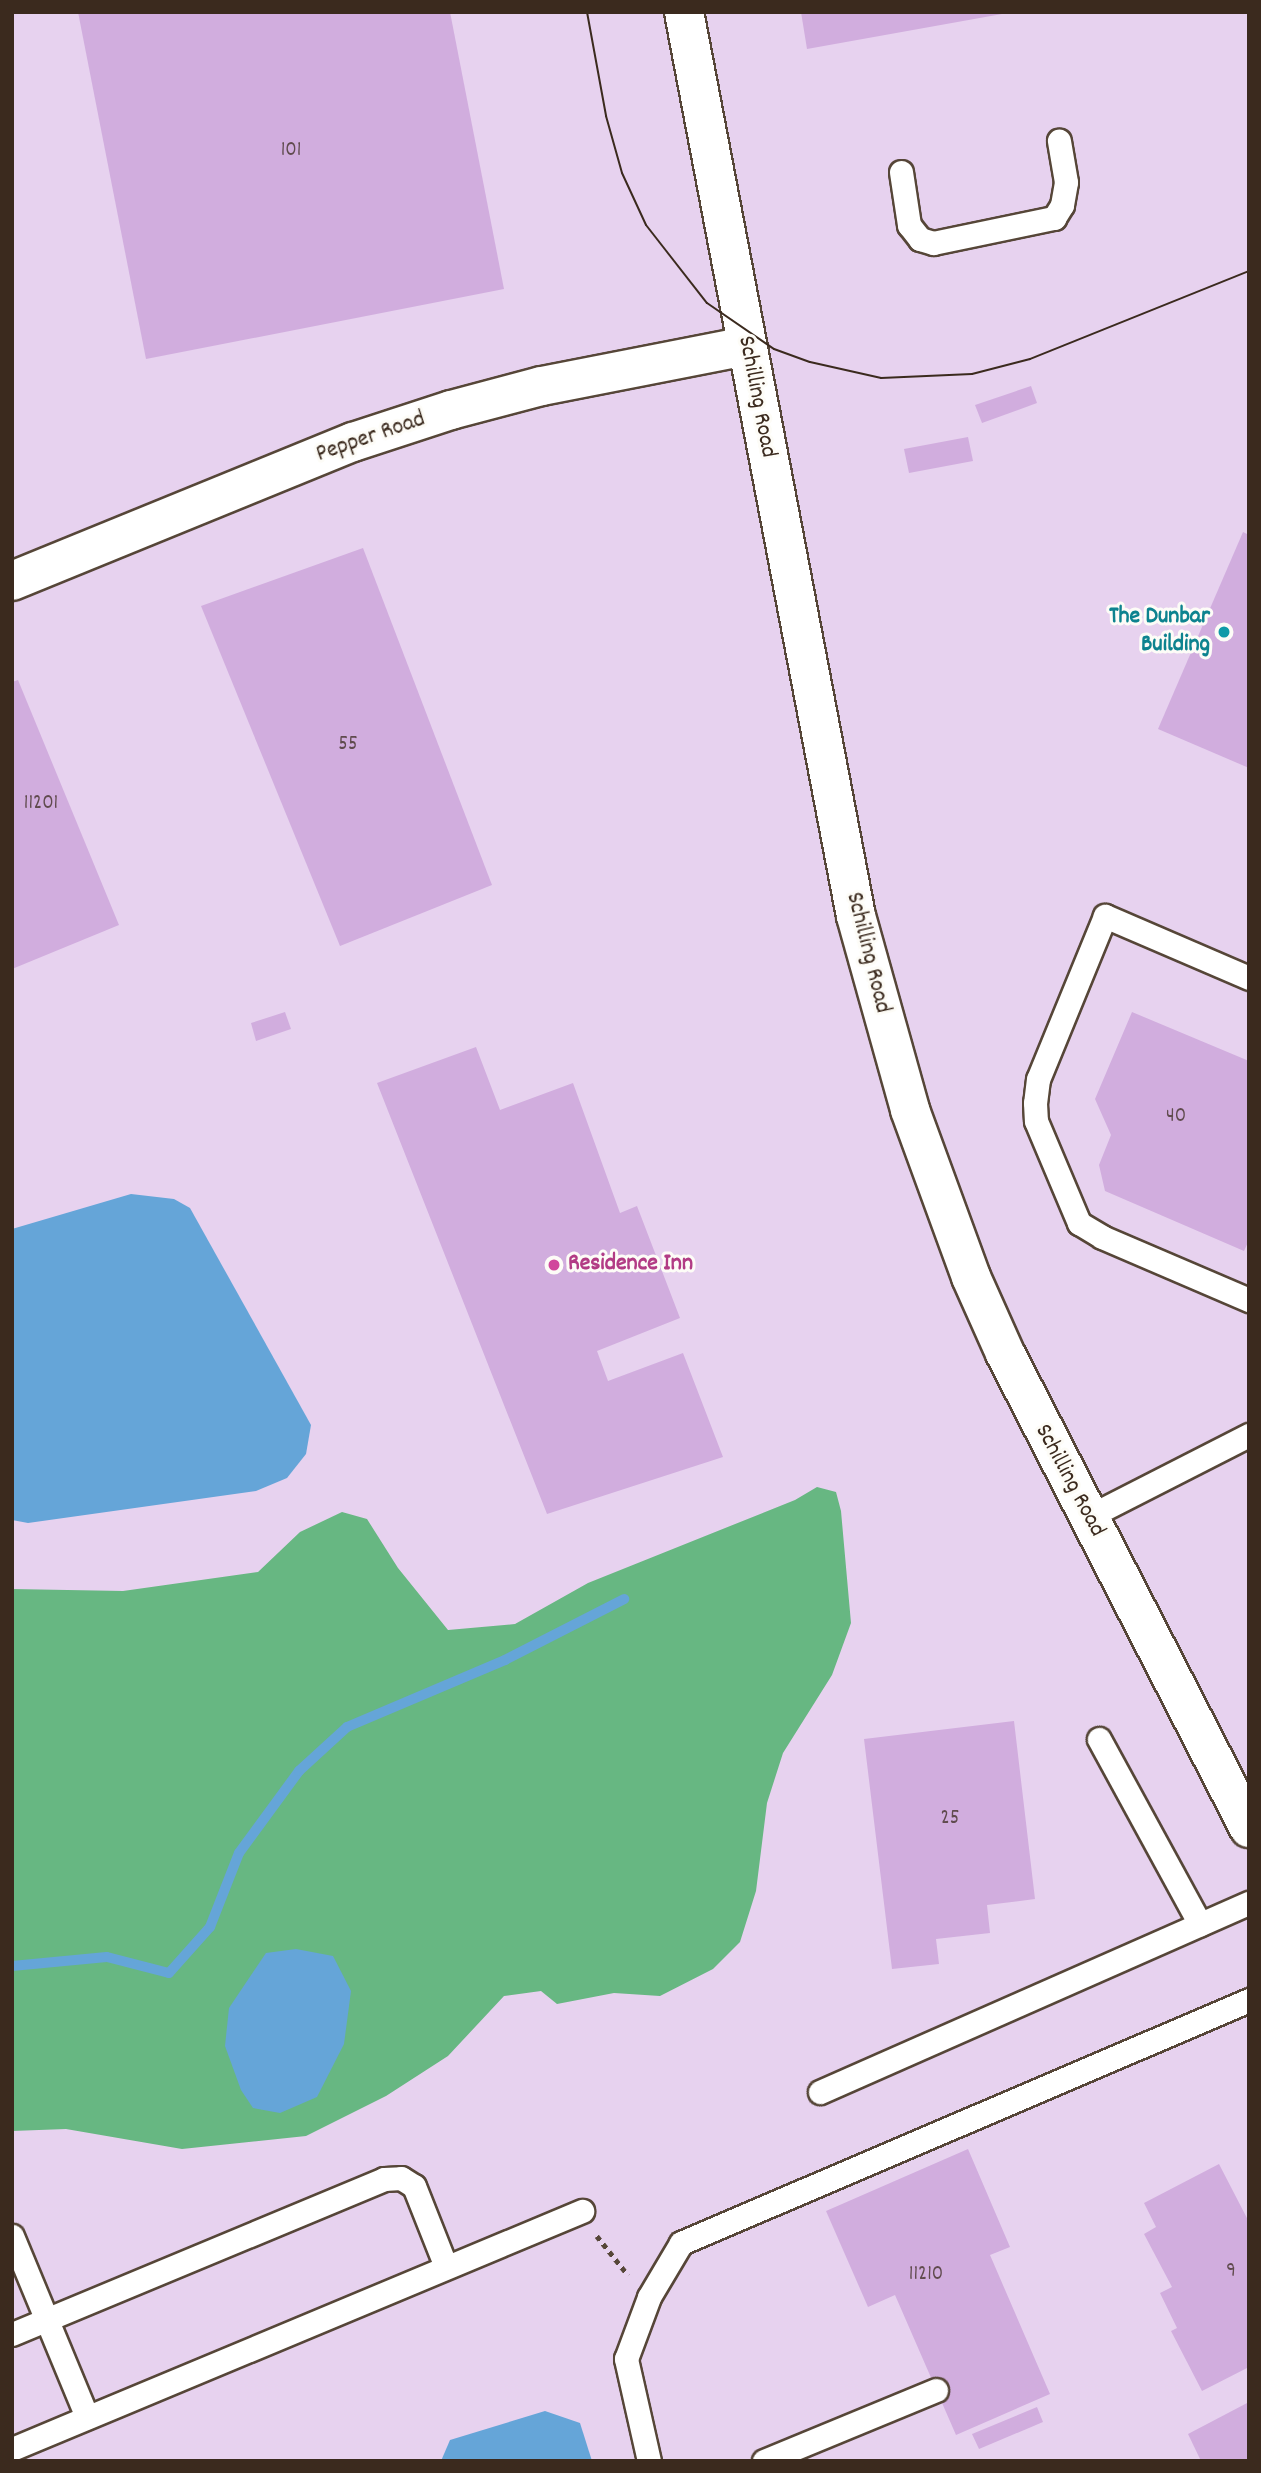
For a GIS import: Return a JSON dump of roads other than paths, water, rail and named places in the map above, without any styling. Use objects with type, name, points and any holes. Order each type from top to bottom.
[{"type":"street","name":"Schilling Road","points":[[684,12],[838,828],[885,1027],[971,1277],[1088,1517],[1249,1828]]},
{"type":"street","name":"Pepper Road","points":[[12,581],[318,456],[451,410],[554,383],[746,346]]},
{"type":"lane","points":[[901,172],[909,225],[920,239],[933,243],[1054,218],[1062,205],[1066,182],[1059,141]]},
{"type":"lane","points":[[1249,978],[1105,916],[1038,1079],[1036,1121],[1079,1223],[1102,1237],[1249,1300]]},
{"type":"lane","points":[[1088,1517],[1249,1435]]},
{"type":"lane","points":[[1099,1739],[1200,1924]]},
{"type":"lane","points":[[820,2092],[1249,1903]]},
{"type":"lane","points":[[649,2461],[626,2359],[649,2297],[681,2243],[1249,2000]]},
{"type":"lane","points":[[12,2334],[384,2179],[401,2178],[414,2186],[446,2267]]},
{"type":"lane","points":[[12,2449],[582,2211]]},
{"type":"lane","points":[[12,2236],[87,2417]]},
{"type":"lane","points":[[764,2461],[936,2390]]},
{"type":"water","points":[[131,1194],[174,1199],[190,1208],[311,1425],[306,1454],[287,1478],[256,1491],[28,1523],[12,1520],[12,1229]]},
{"type":"water","points":[[296,1949],[333,1956],[351,1991],[344,2044],[317,2097],[280,2113],[253,2108],[241,2090],[225,2046],[229,2008],[266,1953]]},
{"type":"water","points":[[545,2411],[580,2423],[592,2461],[441,2461],[450,2440]]},
{"type":"waterway","points":[[12,1966],[107,1957],[169,1973],[210,1927],[239,1853],[299,1771],[347,1727],[505,1660],[624,1599]]},
{"type":"tram line","points":[[587,12],[606,116],[622,173],[646,225],[707,303],[774,349],[810,362],[881,378],[972,374],[1030,359],[1249,271]]},
{"type":"place","name":"The Dunbar Building","points":[[1224,632]]},
{"type":"place","name":"Residence Inn","points":[[554,1265]]}]
